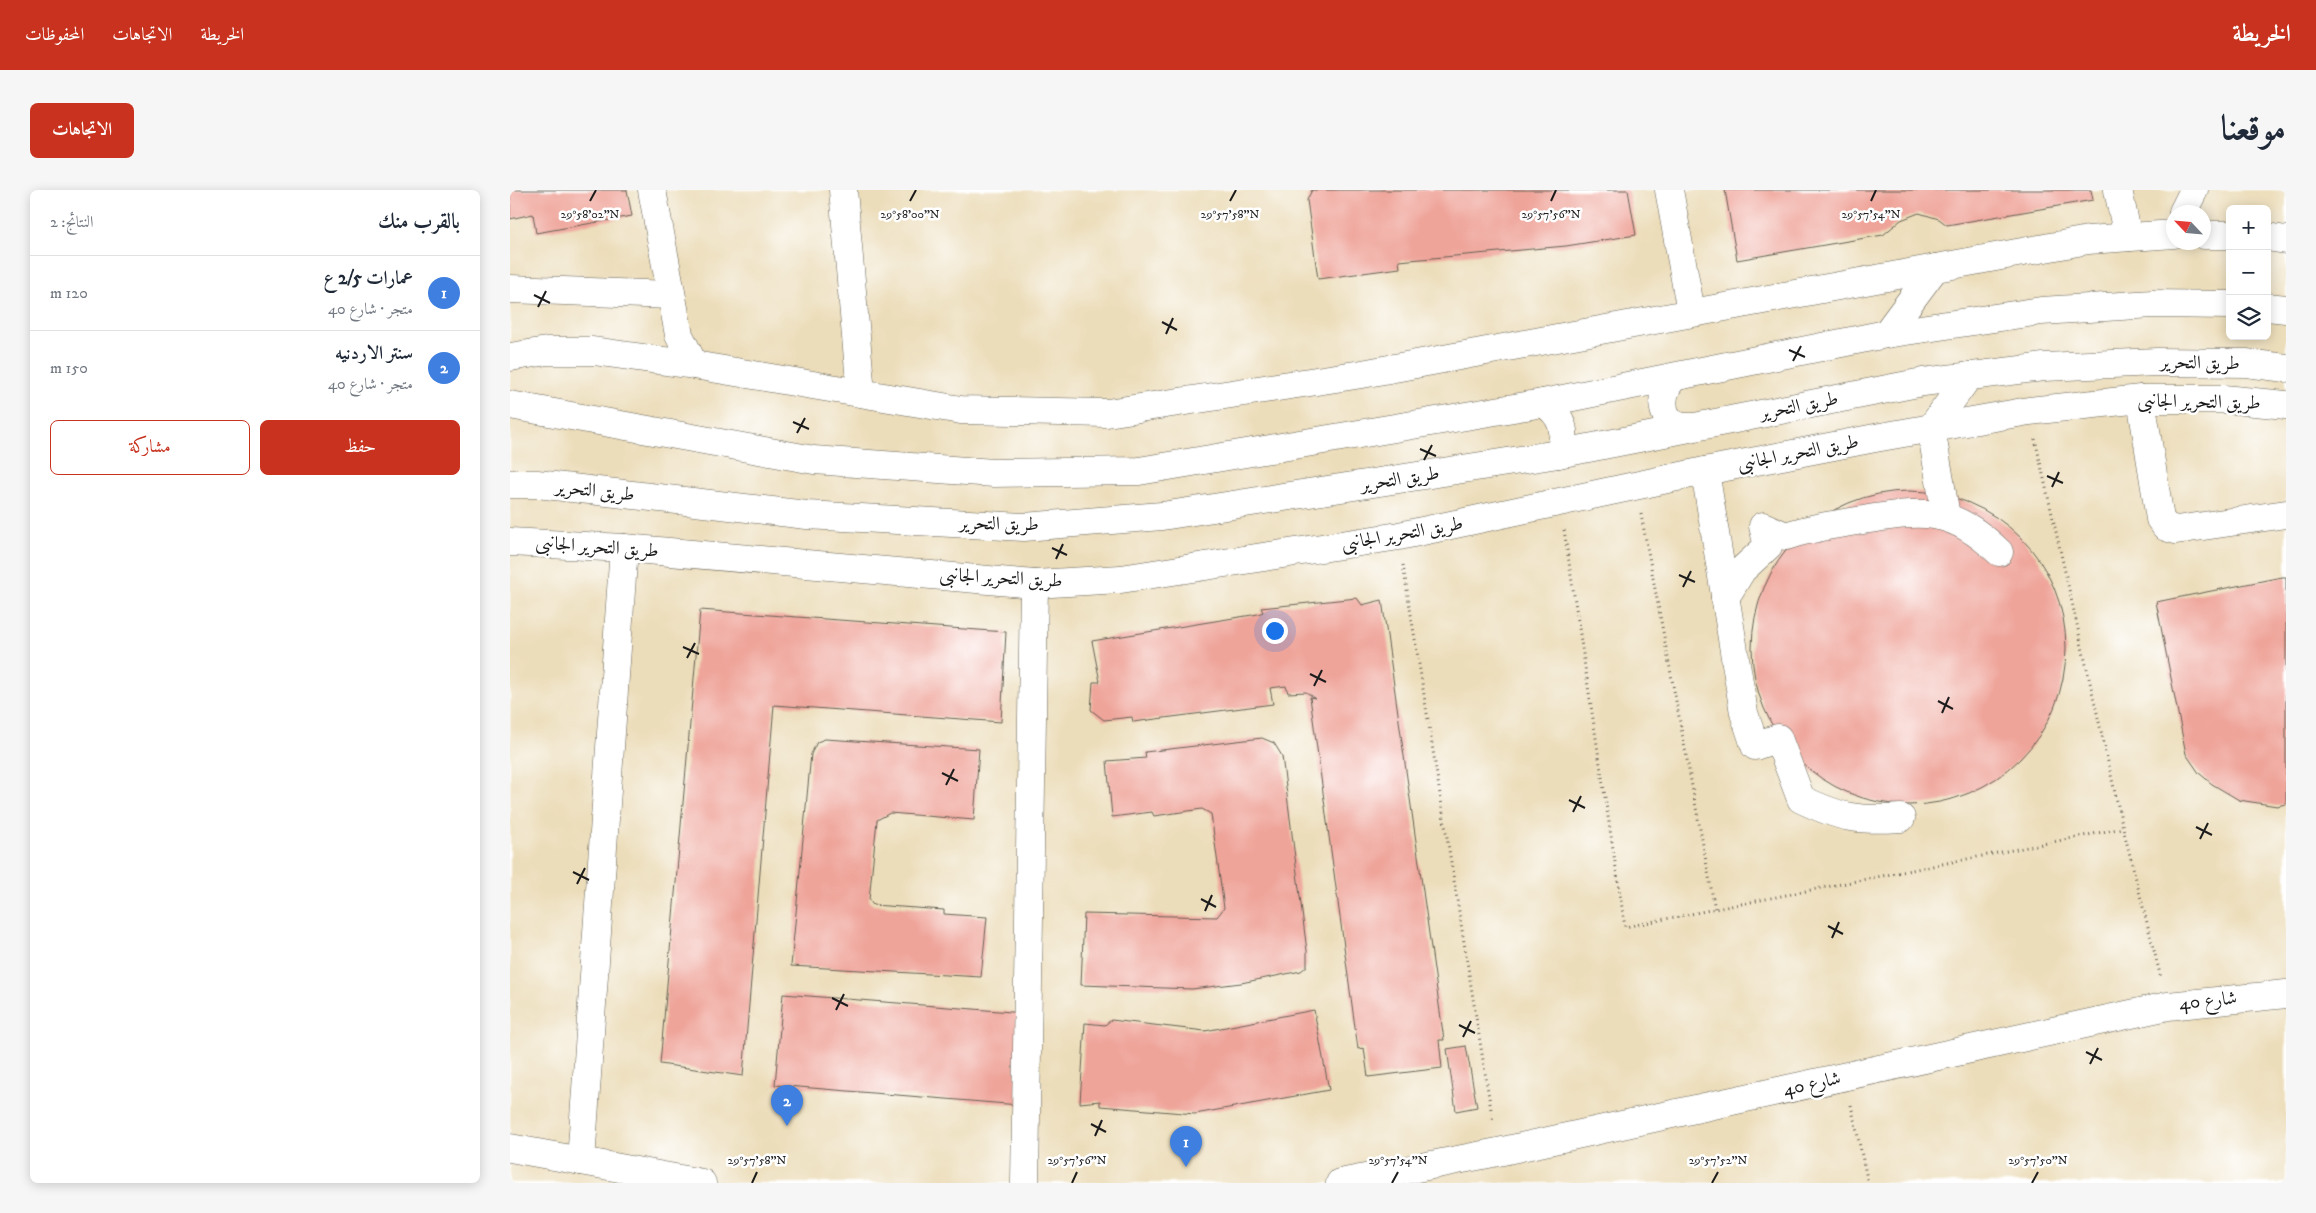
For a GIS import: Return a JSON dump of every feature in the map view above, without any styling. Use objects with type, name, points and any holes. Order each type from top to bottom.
[{"type":"street","points":[[652,190],[679,335],[694,365]]},
{"type":"street","points":[[843,190],[861,393]]},
{"type":"street","points":[[1669,190],[1691,312]]},
{"type":"street","points":[[2118,190],[2128,237]]},
{"type":"street","points":[[2186,205],[2194,190]]},
{"type":"street","points":[[510,357],[547,351],[593,351],[694,365],[961,410],[1107,413],[1362,374],[2088,240],[2128,237],[2166,230]]},
{"type":"street","points":[[2211,235],[2226,236]]},
{"type":"street","points":[[2271,238],[2286,240]]},
{"type":"street","points":[[1886,334],[1935,268]]},
{"type":"street","points":[[510,288],[671,295]]},
{"type":"street","points":[[510,405],[814,460],[994,472],[1090,473],[1139,470],[1544,403],[1886,334],[2041,311],[2153,304],[2226,305]]},
{"type":"street","points":[[2271,308],[2286,310]]},
{"type":"street","name":"طريق التحرير","points":[[510,484],[546,486],[806,515],[1024,527],[1162,516],[1558,454],[1923,382],[1969,376],[2044,367],[2157,362],[2246,363],[2286,368]]},
{"type":"street","points":[[1946,516],[1932,428],[1969,376]]},
{"type":"street","points":[[1673,378],[1666,385],[1663,394],[1662,404],[1665,414],[1679,428],[1690,427]]},
{"type":"street","points":[[2141,399],[2160,519],[2166,526],[2176,530],[2286,514]]},
{"type":"street","name":"طريق التحرير الجانبى","points":[[510,542],[624,548],[1034,584],[1121,579],[1399,536],[1705,471],[2029,411],[2141,399],[2223,399],[2286,405]]},
{"type":"street","points":[[1544,403],[1559,417],[1563,427],[1564,437],[1558,454]]},
{"type":"street","points":[[1705,471],[1744,713],[1755,746],[1778,738],[1801,799],[1840,816],[1866,820],[1901,818]]},
{"type":"street","points":[[1725,598],[1742,570],[1768,546],[1762,526],[1786,536],[1805,529],[1912,512],[1946,516],[1966,524],[1999,552]]},
{"type":"street","points":[[581,1161],[624,548]]},
{"type":"street","points":[[1025,1183],[1034,584]]},
{"type":"street","name":"شارع 40","points":[[1340,1183],[1498,1152],[2168,1006],[2286,994]]},
{"type":"street","points":[[510,1148],[702,1183]]},
{"type":"path","points":[[2029,411],[2123,828],[2168,1006]]},
{"type":"path","points":[[1635,486],[1715,909]]},
{"type":"path","points":[[1560,503],[1625,927],[2123,828]]},
{"type":"path","points":[[1399,536],[1498,1152]]},
{"type":"path","points":[[1845,1077],[1868,1183]]},
{"type":"building","points":[[510,190],[627,190],[632,216],[536,233],[533,214],[510,219]]},
{"type":"building","points":[[1312,190],[1628,190],[1636,235],[1566,246],[1399,261],[1400,268],[1318,279],[1307,200]]},
{"type":"building","points":[[1725,190],[2091,190],[2093,200],[1947,225],[1939,219],[1919,213],[1901,220],[1883,235],[1737,260]]},
{"type":"building","points":[[1909,491],[1940,494],[1983,509],[2009,526],[2031,548],[2048,574],[2059,602],[2063,617],[2066,648],[2063,679],[2048,722],[2031,748],[2009,770],[1983,787],[1955,798],[1940,802],[1909,805],[1878,802],[1835,787],[1809,770],[1787,748],[1770,722],[1759,694],[1755,679],[1752,648],[1755,617],[1770,574],[1787,548],[1809,526],[1835,509],[1863,498],[1878,494]]},
{"type":"building","points":[[2286,577],[2286,804],[2277,806],[2239,800],[2212,784],[2199,773],[2186,754],[2156,602]]},
{"type":"building","points":[[1357,598],[1362,605],[1382,600],[1444,1040],[1439,1040],[1442,1068],[1368,1077],[1364,1048],[1358,1049],[1310,697],[1315,698],[1306,692],[1288,693],[1286,686],[1270,688],[1273,704],[1133,722],[1132,717],[1104,720],[1091,710],[1093,682],[1100,682],[1092,641],[1258,614],[1263,612],[1261,608]]},
{"type":"building","points":[[700,610],[1006,632],[1001,722],[774,705],[743,1076],[660,1064]]},
{"type":"building","points":[[1262,738],[1274,743],[1282,756],[1307,951],[1307,966],[1301,971],[1241,983],[1192,989],[1081,985],[1084,914],[1217,917],[1224,908],[1211,814],[1202,809],[1154,816],[1152,812],[1112,817],[1107,761],[1146,758],[1145,752]]},
{"type":"building","points":[[825,739],[979,749],[974,820],[890,813],[877,820],[869,900],[873,905],[944,910],[944,914],[987,917],[981,977],[791,966],[811,754],[817,742]]},
{"type":"building","points":[[783,994],[1024,1013],[1019,1105],[775,1085]]},
{"type":"building","points":[[1314,1010],[1329,1090],[1195,1114],[1100,1106],[1100,1101],[1080,1103],[1085,1023],[1105,1025],[1111,1020],[1205,1031]]},
{"type":"building","points":[[1466,1046],[1477,1107],[1456,1111],[1447,1049]]},
{"type":"place","name":"سنتر الاردنيه","points":[[787,1126]]},
{"type":"place","name":"عمارات 2/5 ع","points":[[1186,1167]]}]
